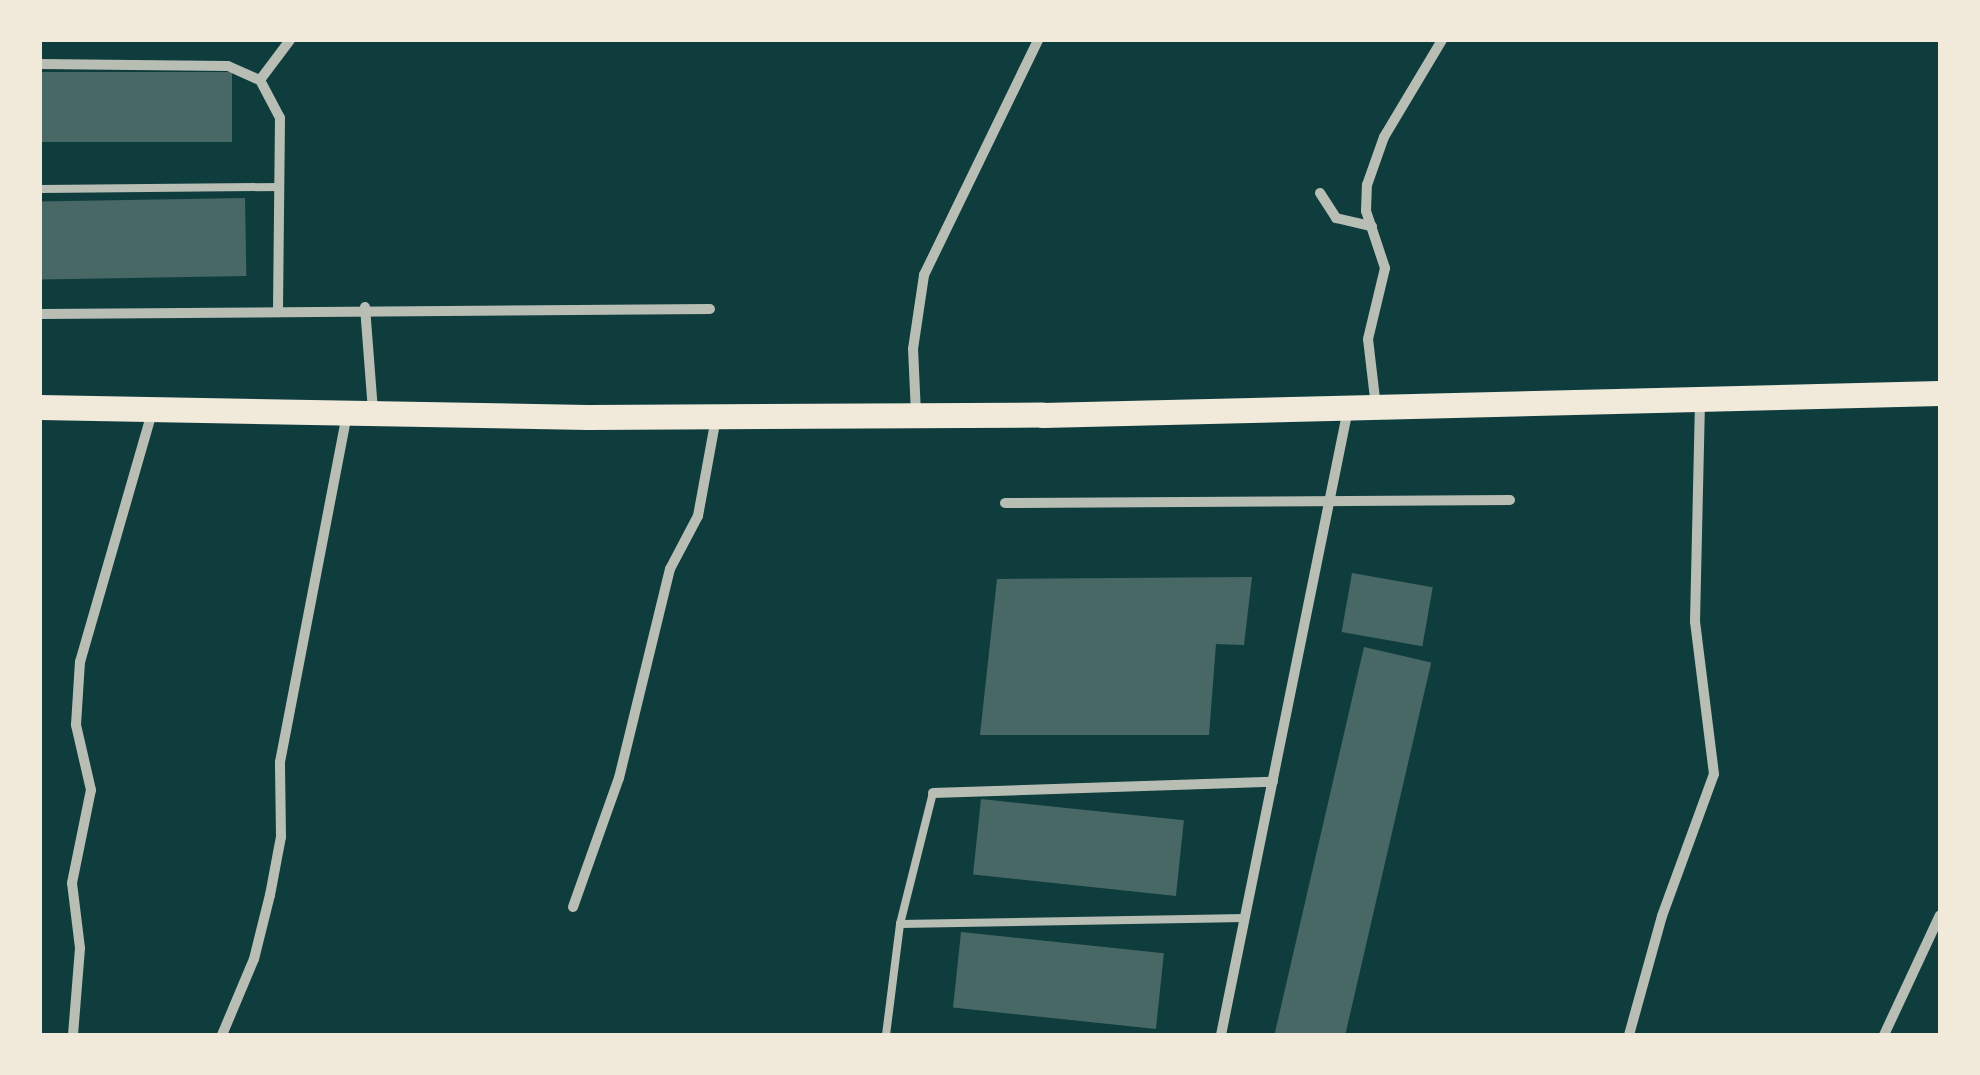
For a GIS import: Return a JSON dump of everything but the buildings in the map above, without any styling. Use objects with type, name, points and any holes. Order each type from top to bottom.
[{"type":"main road","points":[[40,406],[716,417],[1376,408],[1940,392]]},
{"type":"street","points":[[260,80],[290,40]]},
{"type":"street","points":[[916,415],[913,348],[924,275],[974,161],[1038,40]]},
{"type":"street","points":[[1376,408],[1368,339],[1385,268],[1365,198],[1371,167],[1442,40]]},
{"type":"street","points":[[40,64],[228,66],[260,80],[280,118],[278,310]]},
{"type":"street","points":[[1320,192],[1343,222],[1372,226]]},
{"type":"street","points":[[365,307],[374,411]]},
{"type":"street","points":[[40,314],[365,307],[710,309]]},
{"type":"street","points":[[1630,1035],[1662,916],[1714,774],[1695,622],[1700,396]]},
{"type":"street","points":[[73,1035],[80,948],[72,883],[91,790],[76,726],[80,662],[154,407]]},
{"type":"street","points":[[1222,1035],[1325,503],[1348,407]]},
{"type":"street","points":[[222,1035],[254,959],[270,895],[281,837],[280,762],[347,412]]},
{"type":"street","points":[[573,907],[619,778],[670,569],[698,516],[716,417]]},
{"type":"street","points":[[1005,503],[1510,500]]},
{"type":"street","points":[[933,793],[1273,782]]},
{"type":"street","points":[[1884,1035],[1940,915]]},
{"type":"lane","points":[[40,189],[282,187]]},
{"type":"lane","points":[[886,1035],[900,924],[933,793]]},
{"type":"lane","points":[[900,924],[1245,918]]}]
